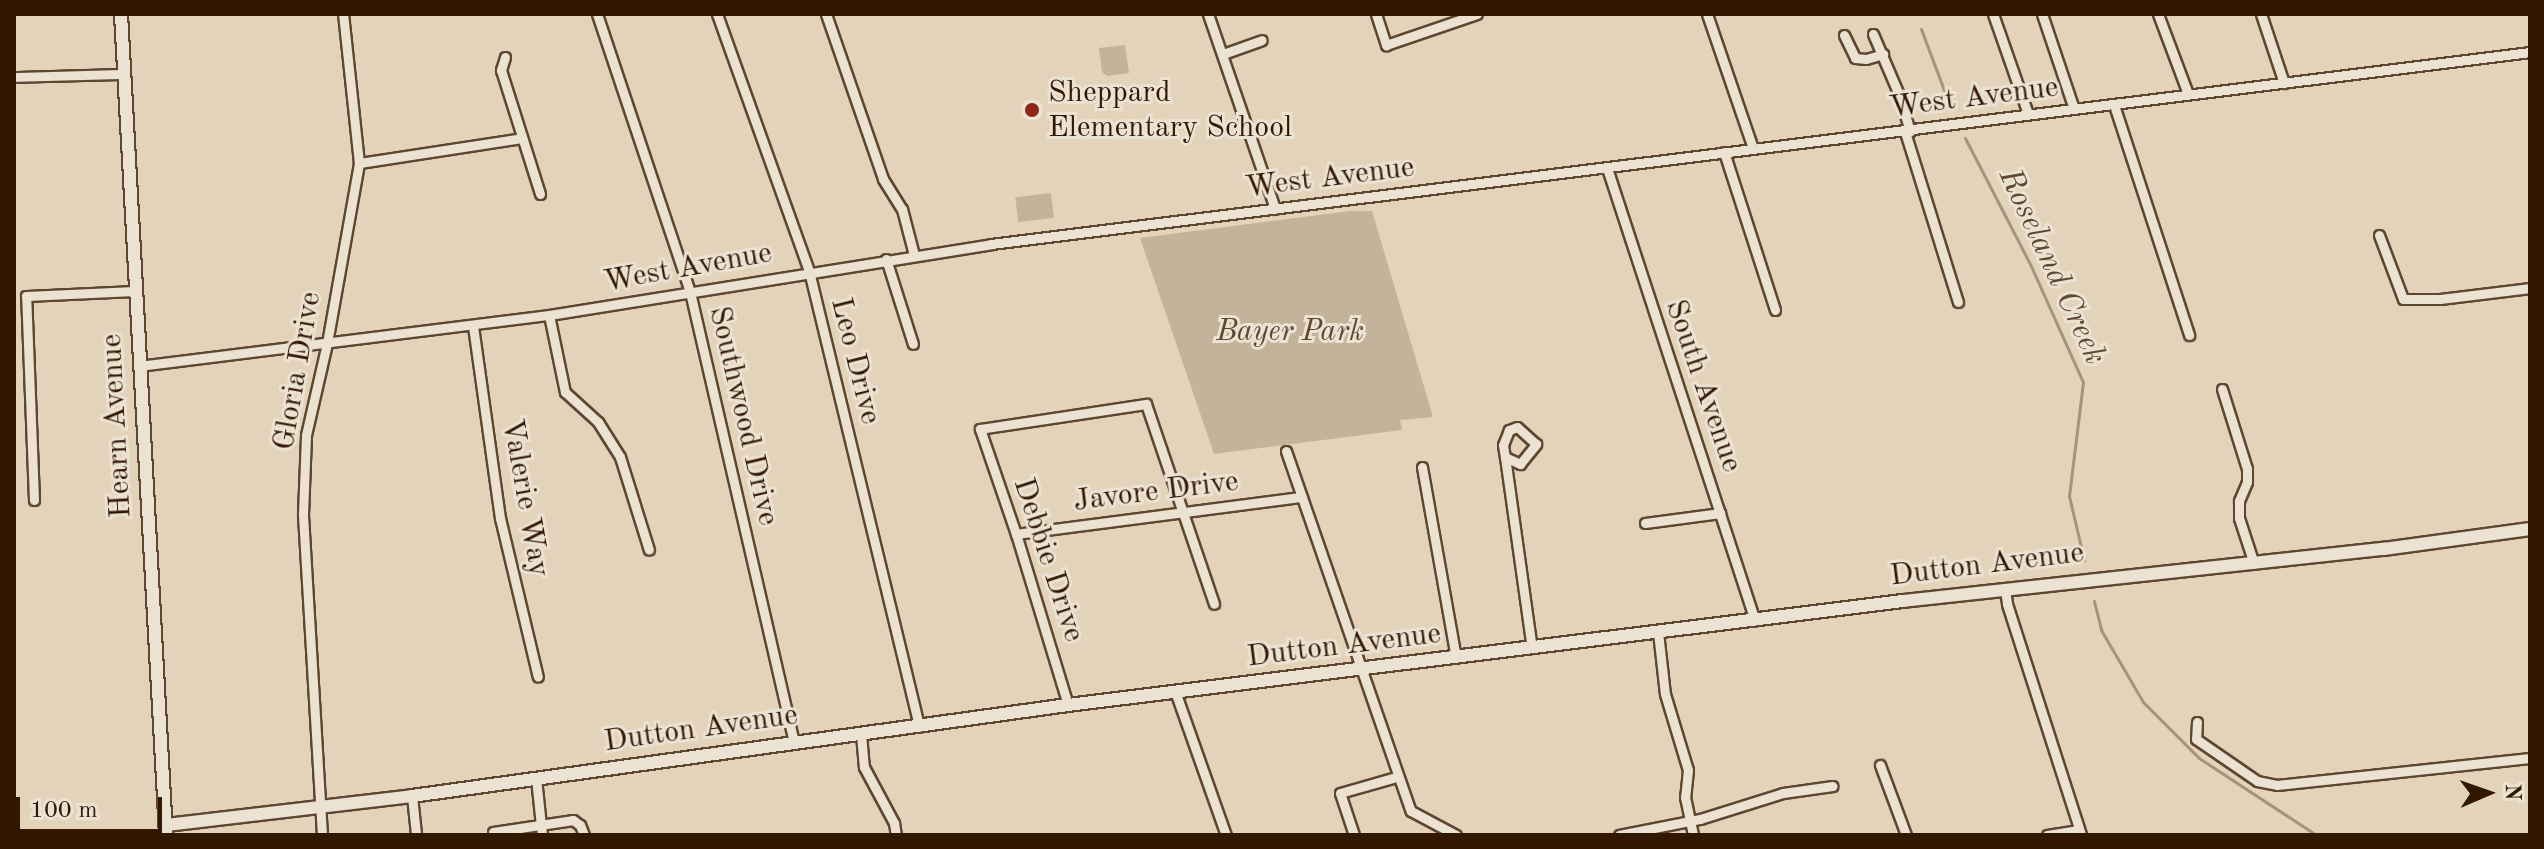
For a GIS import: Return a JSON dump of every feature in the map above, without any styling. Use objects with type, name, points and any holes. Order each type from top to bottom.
[{"type":"main road","name":"Hearn Avenue","points":[[121,14],[166,830]]},
{"type":"main road","name":"Dutton Avenue","points":[[166,830],[1068,705],[2005,589],[2254,564],[2530,529]]},
{"type":"street","name":"Gloria Drive","points":[[322,835],[303,514],[306,435],[327,343],[359,163],[343,14]]},
{"type":"street","name":"Southwood Drive","points":[[597,14],[690,292],[794,742]]},
{"type":"street","name":"Leo Drive","points":[[717,14],[809,271],[919,727]]},
{"type":"street","points":[[826,14],[883,179],[902,209],[914,255]]},
{"type":"street","points":[[1376,14],[1386,45],[1477,14]]},
{"type":"street","points":[[1707,14],[1753,148]]},
{"type":"street","points":[[1993,14],[2028,114]]},
{"type":"street","points":[[2042,14],[2074,109]]},
{"type":"street","points":[[2158,14],[2188,94]]},
{"type":"street","points":[[2261,14],[2284,83]]},
{"type":"street","points":[[1211,15],[1275,209]]},
{"type":"street","points":[[1873,34],[1883,54],[1958,302]]},
{"type":"street","points":[[1844,35],[1855,58],[1883,54]]},
{"type":"street","points":[[1223,54],[1262,40]]},
{"type":"street","name":"West Avenue","points":[[139,366],[473,326],[914,255],[2530,52]]},
{"type":"street","points":[[505,57],[501,70],[540,194]]},
{"type":"street","points":[[14,77],[124,74]]},
{"type":"street","points":[[2114,105],[2189,335]]},
{"type":"street","points":[[359,163],[522,138]]},
{"type":"street","points":[[1724,152],[1775,310]]},
{"type":"street","name":"South Avenue","points":[[1607,168],[1755,620]]},
{"type":"street","points":[[2379,235],[2403,299],[2440,299],[2530,288]]},
{"type":"street","points":[[886,259],[913,344]]},
{"type":"street","points":[[34,500],[26,296],[135,291]]},
{"type":"street","points":[[549,315],[565,392],[598,422],[620,457],[649,550]]},
{"type":"street","name":"Valerie Way","points":[[473,326],[500,518],[538,677]]},
{"type":"street","points":[[2222,389],[2247,469],[2247,482],[2239,501],[2239,518],[2254,564]]},
{"type":"street","name":"Debbie Drive","points":[[1068,705],[1016,534],[980,429],[1146,404],[1184,512]]},
{"type":"street","points":[[1286,451],[1363,669],[1396,777],[1411,811],[1456,835]]},
{"type":"street","points":[[1505,457],[1532,648]]},
{"type":"street","points":[[1422,467],[1456,658]]},
{"type":"street","name":"Javore Drive","points":[[1016,534],[1302,497]]},
{"type":"street","points":[[1184,512],[1214,604]]},
{"type":"street","points":[[1645,523],[1720,513]]},
{"type":"street","points":[[2005,589],[2007,604],[2080,832],[2047,835]]},
{"type":"street","points":[[1658,632],[1665,694],[1688,770],[1685,797],[1693,835]]},
{"type":"street","points":[[1176,694],[1226,835]]},
{"type":"street","points":[[2197,722],[2196,739],[2257,781],[2277,785],[2530,758]]},
{"type":"street","points":[[861,734],[864,767],[894,823],[896,835]]},
{"type":"street","points":[[1880,765],[1906,835]]},
{"type":"street","points":[[1354,835],[1340,793],[1396,777]]},
{"type":"street","points":[[536,778],[541,830]]},
{"type":"street","points":[[1619,835],[1689,821],[1783,793],[1833,786]]},
{"type":"street","points":[[412,796],[416,835]]},
{"type":"street","points":[[493,832],[541,830],[573,820],[580,825],[584,835]]},
{"type":"green space","points":[[1125,45],[1129,73],[1107,76],[1102,72],[1099,48]]},
{"type":"green space","points":[[1051,193],[1054,218],[1018,222],[1015,197]]},
{"type":"green space","name":"Bayer Park","points":[[1350,211],[1372,211],[1433,417],[1400,420],[1402,430],[1214,454],[1140,238]]},
{"type":"waterway","name":"Roseland Creek","points":[[1921,29],[1951,109]]},
{"type":"waterway","name":"Roseland Creek","points":[[1965,138],[2031,266],[2083,382],[2069,496],[2084,560]]},
{"type":"waterway","name":"Roseland Creek","points":[[2094,601],[2101,630],[2143,702],[2199,758],[2316,835]]},
{"type":"place","name":"Sheppard Elementary School","points":[[1032,110]]}]
